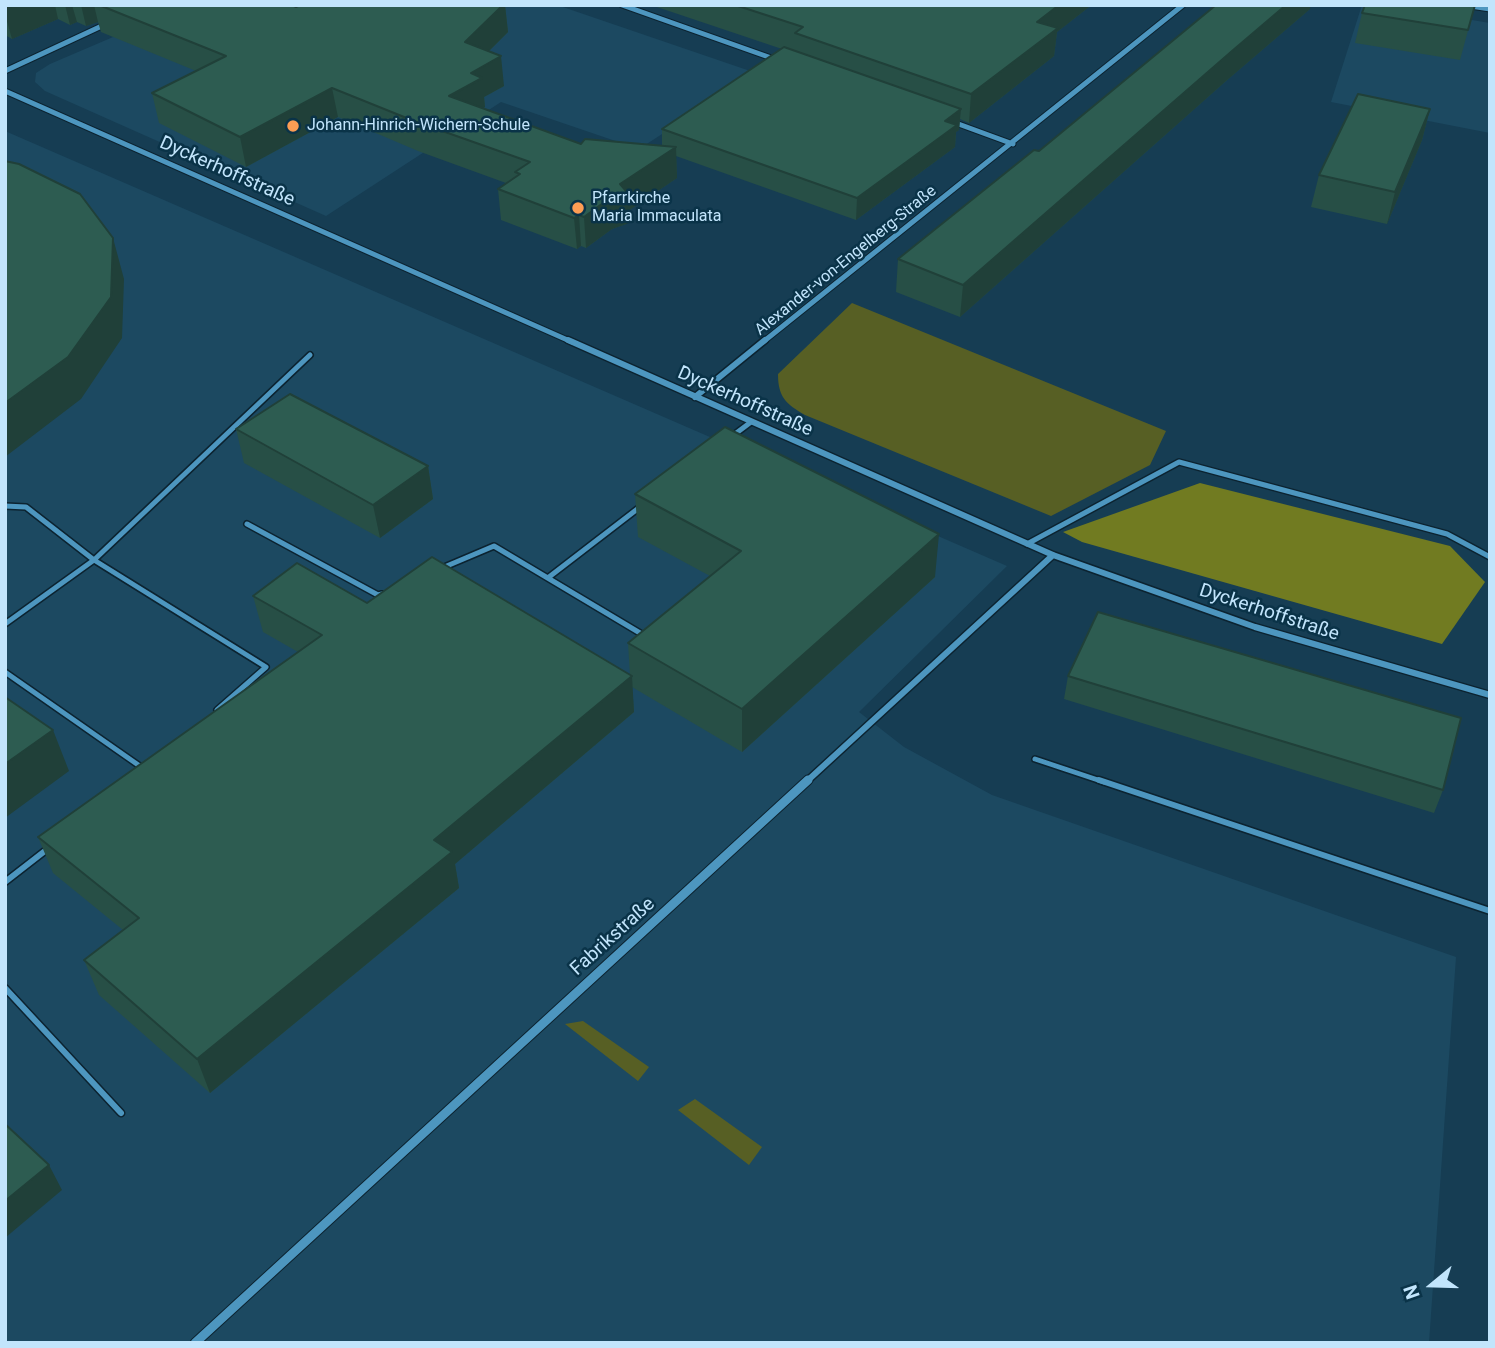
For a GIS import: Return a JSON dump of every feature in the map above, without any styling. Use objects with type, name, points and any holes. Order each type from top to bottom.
[{"type":"street","points":[[622,5],[788,64]]},
{"type":"street","name":"Alexander-von-Engelberg-Straße","points":[[695,397],[1183,5]]},
{"type":"street","points":[[1464,5],[1490,9]]},
{"type":"street","points":[[5,71],[108,23]]},
{"type":"street","name":"Dyckerhoffstraße","points":[[5,91],[1053,555],[1255,628],[1490,695]]},
{"type":"street","points":[[948,120],[1013,144]]},
{"type":"street","name":"Fabrikstraße","points":[[195,1343],[578,989],[1012,596],[1053,555]]},
{"type":"lane","points":[[5,624],[94,560],[310,355]]},
{"type":"lane","points":[[729,438],[751,422]]},
{"type":"lane","points":[[1027,544],[1179,462],[1447,534],[1490,558]]},
{"type":"lane","points":[[549,577],[645,503]]},
{"type":"lane","points":[[5,506],[26,507],[94,560],[267,667],[207,719]]},
{"type":"lane","points":[[247,524],[378,595],[391,590]]},
{"type":"lane","points":[[429,573],[494,546],[654,642]]},
{"type":"lane","points":[[5,673],[147,771]]},
{"type":"lane","points":[[1035,759],[1490,911]]},
{"type":"lane","points":[[136,780],[157,762]]},
{"type":"lane","points":[[5,882],[60,839]]},
{"type":"lane","points":[[5,988],[121,1113]]},
{"type":"shaded area","name":"Johann-Hinrich-Wichern-Schule","points":[[188,5],[557,5],[756,73],[639,149],[501,102],[326,216],[45,91],[35,82],[36,73],[50,64]]},
{"type":"shaded area","points":[[1362,5],[1381,5],[1490,23],[1490,133],[1331,102]]},
{"type":"shaded area","points":[[5,131],[1007,566],[859,712],[904,747],[992,795],[1456,957],[1429,1343],[5,1343]]},
{"type":"green space","points":[[852,303],[1166,431],[1150,465],[1051,516],[805,415],[784,399],[778,374]]},
{"type":"green space","points":[[1200,483],[1450,546],[1485,582],[1442,644],[1082,542],[1063,532]]},
{"type":"green space","points":[[583,1021],[649,1067],[638,1081],[565,1024]]},
{"type":"green space","points":[[695,1099],[762,1147],[749,1165],[678,1110]]},
{"type":"building","points":[[99,5],[503,5],[465,42],[501,56],[471,73],[482,78],[449,96],[581,144],[585,139],[676,147],[620,184],[627,192],[610,198],[584,217],[579,215],[574,218],[498,189],[520,174],[515,172],[530,162],[414,121],[332,88],[240,137],[152,93],[226,56]]},
{"type":"building","points":[[735,5],[1059,5],[1037,22],[1058,28],[971,94],[795,33],[803,27]]},
{"type":"building","points":[[1216,5],[1286,5],[963,285],[898,259],[1034,150],[1039,151]]},
{"type":"building","points":[[1365,5],[1475,5],[1468,30],[1362,13]]},
{"type":"building","points":[[784,47],[961,109],[945,121],[957,125],[857,198],[662,129]]},
{"type":"building","points":[[1358,94],[1430,109],[1395,192],[1319,175]]},
{"type":"building","points":[[5,161],[19,164],[80,194],[113,238],[111,297],[68,357],[5,403]]},
{"type":"building","points":[[290,394],[428,466],[373,505],[236,429]]},
{"type":"building","points":[[725,427],[939,534],[742,709],[628,643],[741,551],[635,494]]},
{"type":"building","points":[[432,557],[632,676],[434,840],[452,852],[197,1059],[84,960],[139,918],[38,837],[322,635],[253,596],[297,563],[367,603]]},
{"type":"building","points":[[1098,612],[1461,718],[1443,790],[1068,676]]},
{"type":"building","points":[[5,697],[53,730],[5,764]]},
{"type":"building","points":[[5,1124],[49,1165],[5,1201]]},
{"type":"place","name":"Johann-Hinrich-Wichern-Schule","points":[[293,126]]},
{"type":"place","name":"Pfarrkirche Maria Immaculata","points":[[578,208]]}]
